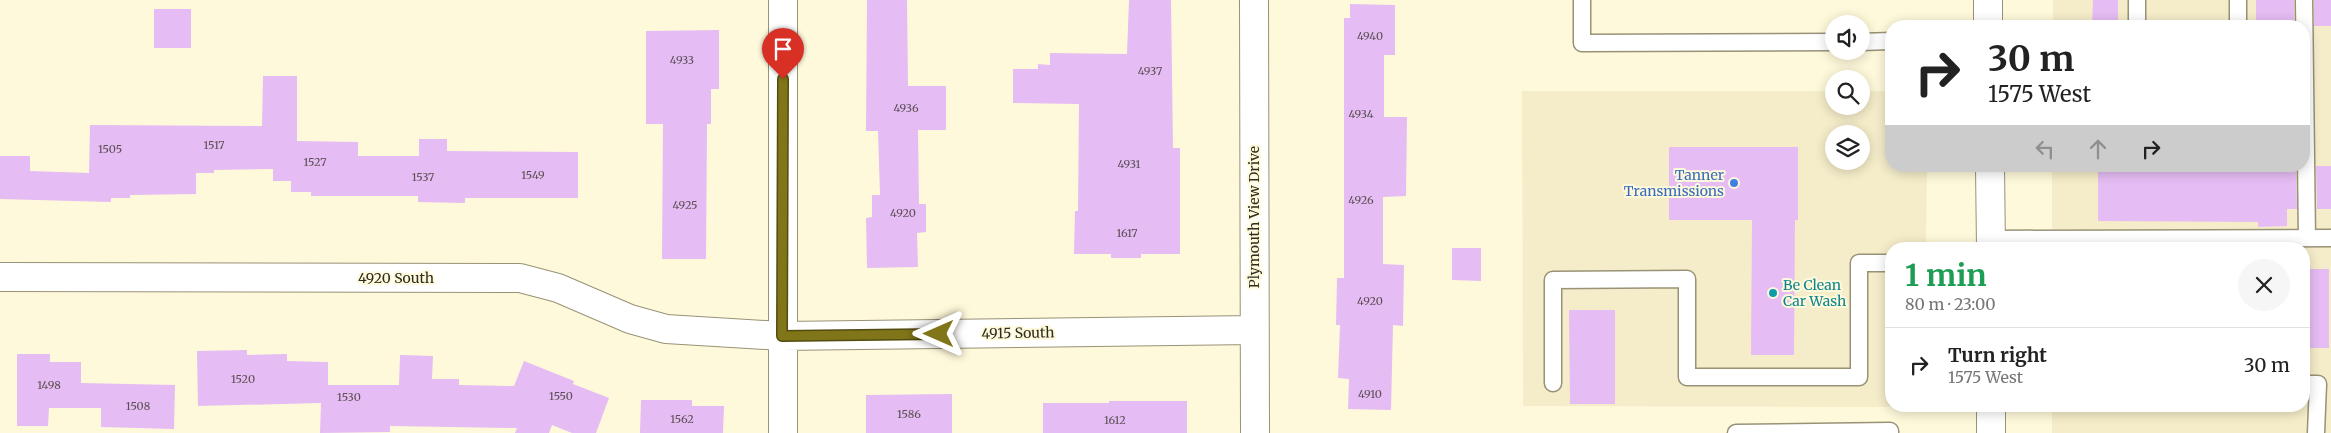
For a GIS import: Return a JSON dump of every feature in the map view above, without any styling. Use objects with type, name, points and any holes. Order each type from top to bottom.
[{"type":"street","points":[[783,0],[783,433]]},
{"type":"street","name":"Plymouth View Drive","points":[[1254,0],[1254,330],[1256,433]]},
{"type":"street","points":[[1988,0],[1988,20]]},
{"type":"street","points":[[1990,172],[1990,242]]},
{"type":"street","name":"4920 South","points":[[0,277],[520,278],[558,288],[630,319],[666,329],[782,336]]},
{"type":"street","name":"4915 South","points":[[782,336],[1254,330]]},
{"type":"street","points":[[1991,412],[1991,433]]},
{"type":"lane","points":[[1582,0],[1582,43],[1825,42]]},
{"type":"lane","points":[[2137,0],[2137,20]]},
{"type":"lane","points":[[2238,0],[2238,20]]},
{"type":"lane","points":[[2304,0],[2304,20]]},
{"type":"lane","points":[[1870,42],[1885,41]]},
{"type":"lane","points":[[2306,172],[2307,238]]},
{"type":"lane","points":[[2096,242],[2331,238]]},
{"type":"lane","points":[[1553,383],[1553,280],[1687,280],[1687,377],[1859,377],[1859,263],[1885,263]]},
{"type":"lane","points":[[2310,384],[2318,384],[2316,433]]},
{"type":"lane","points":[[1736,433],[1890,433]]},
{"type":"shaded area","points":[[2053,0],[2331,0],[2331,433],[2052,433],[2052,412],[2310,412],[2310,242],[2052,242],[2052,172],[2310,172],[2310,20],[2053,20]]},
{"type":"shaded area","points":[[1522,91],[1825,91],[1825,115],[1870,115],[1870,91],[1885,91],[1885,172],[1927,172],[1926,242],[1885,242],[1885,407],[1523,406]]},
{"type":"building","points":[[867,0],[907,0],[908,86],[946,86],[946,130],[918,130],[919,204],[926,204],[926,232],[917,233],[918,267],[867,268],[866,218],[872,217],[872,195],[880,195],[878,131],[866,131]]},
{"type":"building","points":[[1129,0],[1171,0],[1173,148],[1180,148],[1180,254],[1141,254],[1141,258],[1111,258],[1111,254],[1074,254],[1075,211],[1078,211],[1079,104],[1013,103],[1013,69],[1038,69],[1038,64],[1050,65],[1050,53],[1127,54]]},
{"type":"building","points":[[2093,0],[2118,0],[2118,20],[2092,20]]},
{"type":"building","points":[[2256,0],[2294,0],[2294,20],[2256,20]]},
{"type":"building","points":[[2314,0],[2331,0],[2331,26],[2314,26]]},
{"type":"building","points":[[1350,4],[1395,5],[1395,55],[1384,55],[1384,117],[1407,117],[1406,196],[1383,197],[1383,264],[1404,265],[1403,326],[1393,325],[1391,410],[1348,409],[1349,379],[1338,378],[1340,325],[1336,325],[1337,278],[1344,278],[1344,18],[1350,18]]},
{"type":"building","points":[[154,9],[191,9],[191,48],[154,48]]},
{"type":"building","points":[[719,30],[719,89],[711,89],[711,124],[707,124],[706,259],[662,259],[663,124],[646,124],[646,31]]},
{"type":"building","points":[[263,76],[297,76],[297,141],[358,142],[358,156],[419,156],[419,139],[447,139],[447,151],[578,152],[578,198],[465,198],[465,203],[418,202],[418,196],[311,196],[311,192],[291,192],[291,181],[273,181],[273,169],[214,170],[214,173],[196,173],[196,194],[130,195],[130,198],[111,198],[111,202],[0,199],[0,156],[30,156],[30,171],[89,173],[90,125],[262,126]]},
{"type":"building","name":"Tanner Transmissions","points":[[1669,147],[1798,147],[1798,220],[1795,220],[1794,355],[1751,355],[1752,220],[1669,220]]},
{"type":"building","points":[[2316,166],[2331,166],[2331,209],[2317,209]]},
{"type":"building","points":[[2098,172],[2296,172],[2297,209],[2287,209],[2287,226],[2258,227],[2258,222],[2098,221]]},
{"type":"building","points":[[1452,248],[1481,248],[1481,281],[1452,280]]},
{"type":"building","points":[[2310,269],[2329,269],[2329,348],[2310,348]]},
{"type":"building","points":[[1569,310],[1615,310],[1615,404],[1570,404]]},
{"type":"building","points":[[247,350],[247,355],[287,354],[287,361],[328,362],[328,385],[399,385],[400,355],[433,356],[432,379],[459,379],[459,385],[514,386],[524,361],[574,381],[573,384],[609,398],[596,433],[572,433],[552,425],[549,433],[515,433],[517,428],[390,426],[390,432],[320,433],[321,403],[198,406],[197,351]]},
{"type":"building","points":[[17,354],[50,354],[50,362],[81,362],[81,383],[175,385],[174,429],[101,427],[101,408],[49,408],[48,426],[17,426]]},
{"type":"building","points":[[952,394],[952,433],[866,433],[866,395]]},
{"type":"building","points":[[641,400],[692,400],[692,406],[724,406],[723,433],[640,433]]},
{"type":"building","points":[[1109,401],[1187,401],[1187,433],[1043,433],[1043,403],[1109,403]]},
{"type":"place","name":"Tanner Transmissions","points":[[1734,183]]},
{"type":"place","name":"Be Clean Car Wash","points":[[1773,293]]},
{"type":"route","points":[[783,79],[782,336],[939,334]]}]
